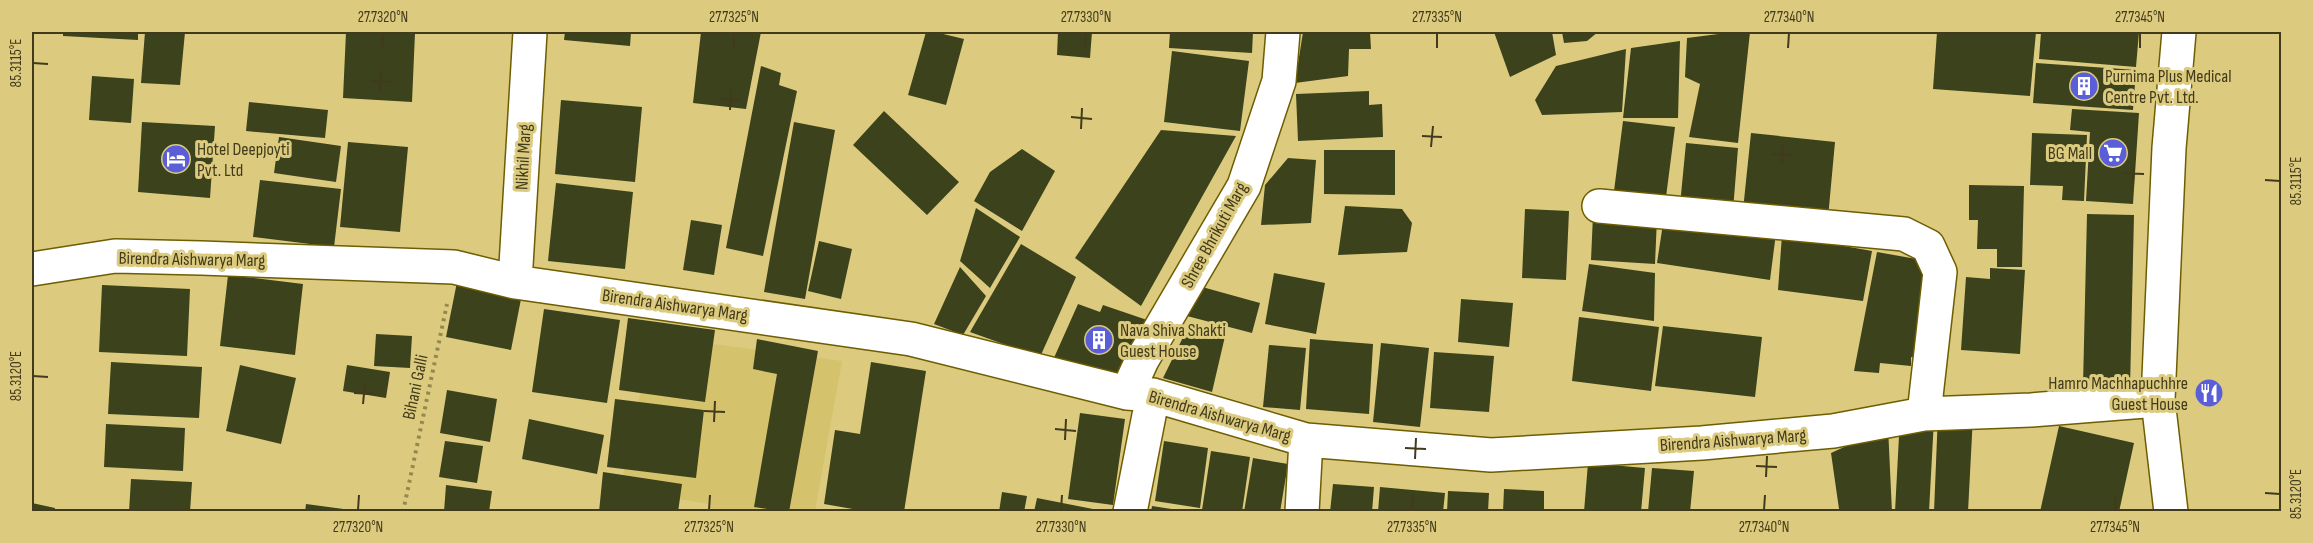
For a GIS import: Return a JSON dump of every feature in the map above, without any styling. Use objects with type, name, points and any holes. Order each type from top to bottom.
[{"type":"street","name":"Nikhil Marg","points":[[515,282],[530,32]]},
{"type":"street","name":"Shree Bhrikuti Marg","points":[[1130,512],[1142,360],[1244,186],[1279,81],[1283,32]]},
{"type":"street","points":[[2171,512],[2158,400],[2169,148],[2179,32]]},
{"type":"street","points":[[1599,207],[1904,234],[1928,246],[1940,272],[1924,414]]},
{"type":"street","name":"Birendra Aishwarya Marg","points":[[32,268],[115,256],[454,267],[515,282],[911,339],[1140,394],[1306,440],[1491,455],[1702,443],[1821,433],[1924,414],[2031,410],[2158,400]]},
{"type":"street","name":"Birendra Aishwarya Marg","points":[[1302,512],[1306,440]]},
{"type":"path","name":"Bihani Galli","points":[[403,512],[454,267]]},
{"type":"shaded area","points":[[652,336],[842,361],[815,511],[707,511],[709,504],[620,489]]},
{"type":"building","points":[[63,32],[138,32],[138,40],[63,36]]},
{"type":"building","points":[[145,32],[185,32],[180,85],[141,83]]},
{"type":"building","points":[[346,32],[415,33],[412,102],[343,98]]},
{"type":"building","points":[[565,32],[631,32],[630,46],[564,40]]},
{"type":"building","points":[[701,32],[761,32],[746,109],[693,103]]},
{"type":"building","points":[[926,32],[964,39],[946,105],[908,95]]},
{"type":"building","points":[[1058,32],[1092,32],[1090,58],[1057,55]]},
{"type":"building","points":[[1170,32],[1253,32],[1252,53],[1169,48]]},
{"type":"building","points":[[1303,32],[1370,32],[1371,49],[1349,49],[1348,76],[1295,83]]},
{"type":"building","points":[[1494,32],[1552,32],[1556,55],[1510,77]]},
{"type":"building","points":[[1562,32],[1598,32],[1587,41],[1564,43]]},
{"type":"building","points":[[1750,32],[1738,143],[1689,137],[1700,84],[1685,77],[1687,38]]},
{"type":"building","points":[[1937,32],[2036,32],[2030,96],[1933,89]]},
{"type":"building","points":[[2041,32],[2139,32],[2136,67],[2039,59]]},
{"type":"building","points":[[1680,41],[1678,118],[1623,118],[1631,48]]},
{"type":"building","points":[[1626,49],[1622,112],[1542,115],[1535,100],[1556,66]]},
{"type":"building","points":[[1172,51],[1249,61],[1240,131],[1164,122]]},
{"type":"building","name":"Purnima Plus Medical Centre Pvt. Ltd.","points":[[2036,63],[2136,70],[2133,110],[2033,103]]},
{"type":"building","points":[[761,66],[781,73],[779,85],[797,91],[763,256],[726,248]]},
{"type":"building","points":[[92,76],[134,79],[131,123],[89,120]]},
{"type":"building","points":[[1369,91],[1369,105],[1382,104],[1383,137],[1298,141],[1296,94]]},
{"type":"building","points":[[561,100],[642,107],[635,182],[555,174]]},
{"type":"building","points":[[249,102],[328,110],[325,138],[246,131]]},
{"type":"building","points":[[2072,109],[2139,113],[2133,204],[2086,201],[2090,132],[2070,130]]},
{"type":"building","points":[[884,111],[959,182],[927,215],[853,145]]},
{"type":"building","points":[[1623,121],[1675,127],[1666,197],[1614,191]]},
{"type":"building","name":"Hotel Deepjoyti Pvt. Ltd","points":[[142,122],[215,126],[210,198],[138,192]]},
{"type":"building","points":[[794,122],[835,130],[805,299],[764,292]]},
{"type":"building","points":[[1161,130],[1236,136],[1141,306],[1075,258]]},
{"type":"building","points":[[1751,133],[1835,142],[1828,218],[1743,210]]},
{"type":"building","points":[[2032,133],[2087,135],[2084,201],[2062,200],[2063,186],[2030,185]]},
{"type":"building","points":[[279,137],[341,146],[336,182],[274,173]]},
{"type":"building","points":[[348,142],[408,147],[400,232],[340,227]]},
{"type":"building","points":[[1686,143],[1738,148],[1733,210],[1680,205]]},
{"type":"building","points":[[1022,149],[1055,171],[1022,231],[974,201],[990,172]]},
{"type":"building","points":[[1324,150],[1395,150],[1395,195],[1324,194]]},
{"type":"building","points":[[1288,158],[1316,160],[1311,223],[1261,225],[1265,185]]},
{"type":"building","points":[[260,180],[341,189],[334,247],[253,237]]},
{"type":"building","points":[[556,183],[633,192],[625,269],[548,261]]},
{"type":"building","points":[[1969,185],[2024,186],[2022,267],[1997,267],[1997,249],[1977,249],[1978,220],[1969,220]]},
{"type":"building","points":[[1345,206],[1402,209],[1412,223],[1407,252],[1338,255]]},
{"type":"building","points":[[976,208],[1020,237],[990,288],[960,261]]},
{"type":"building","points":[[1525,209],[1569,211],[1566,280],[1522,278]]},
{"type":"building","points":[[2087,214],[2134,215],[2130,388],[2083,386]]},
{"type":"building","points":[[1593,215],[1657,218],[1655,264],[1591,260]]},
{"type":"building","points":[[1664,217],[1776,233],[1770,280],[1657,263]]},
{"type":"building","points":[[691,220],[722,225],[714,275],[683,270]]},
{"type":"building","points":[[1782,235],[1872,251],[1863,301],[1778,290]]},
{"type":"building","points":[[819,241],[852,249],[841,299],[808,291]]},
{"type":"building","points":[[1021,244],[1076,277],[1040,357],[970,332]]},
{"type":"building","points":[[1877,252],[1939,263],[1930,360],[1911,357],[1911,366],[1880,363],[1879,373],[1854,371]]},
{"type":"building","points":[[1589,264],[1655,273],[1654,321],[1582,311]]},
{"type":"building","points":[[960,267],[986,296],[963,335],[934,324]]},
{"type":"building","points":[[1990,268],[2025,270],[2020,354],[1961,350],[1966,277],[1990,279]]},
{"type":"building","points":[[1274,273],[1325,283],[1316,334],[1265,324]]},
{"type":"building","points":[[228,275],[303,284],[295,355],[220,346]]},
{"type":"building","points":[[457,282],[522,294],[511,350],[446,337]]},
{"type":"building","points":[[102,285],[190,289],[187,356],[99,352]]},
{"type":"building","points":[[1195,285],[1260,303],[1252,333],[1187,316]]},
{"type":"building","points":[[1461,299],[1513,303],[1509,347],[1458,342]]},
{"type":"building","name":"Nava Shiva Shakti Guest House","points":[[1078,304],[1100,312],[1103,305],[1147,320],[1117,377],[1053,360]]},
{"type":"building","points":[[544,309],[620,320],[607,403],[532,392]]},
{"type":"building","points":[[1579,317],[1659,327],[1651,391],[1572,381]]},
{"type":"building","points":[[628,318],[715,330],[705,402],[619,390]]},
{"type":"building","points":[[1190,323],[1226,332],[1212,392],[1163,378]]},
{"type":"building","points":[[1663,326],[1762,337],[1755,397],[1655,386]]},
{"type":"building","points":[[376,334],[412,336],[410,368],[374,366]]},
{"type":"building","points":[[757,339],[818,351],[789,512],[754,507],[777,374],[753,369]]},
{"type":"building","points":[[1310,339],[1373,344],[1369,414],[1306,409]]},
{"type":"building","points":[[1381,343],[1429,348],[1420,427],[1373,422]]},
{"type":"building","points":[[1269,345],[1306,348],[1300,410],[1263,407]]},
{"type":"building","points":[[1434,352],[1494,356],[1489,412],[1430,408]]},
{"type":"building","points":[[111,362],[202,367],[199,418],[108,414]]},
{"type":"building","points":[[871,362],[926,371],[904,512],[870,512],[824,504],[835,430],[860,434]]},
{"type":"building","points":[[240,365],[296,378],[281,444],[226,431]]},
{"type":"building","points":[[347,365],[390,372],[386,398],[343,391]]},
{"type":"building","points":[[447,390],[497,399],[490,442],[440,433]]},
{"type":"building","points":[[615,399],[704,410],[696,478],[607,467]]},
{"type":"building","points":[[1080,413],[1125,419],[1113,505],[1068,499]]},
{"type":"building","points":[[1938,414],[1973,416],[1968,512],[1934,512]]},
{"type":"building","points":[[1900,417],[1934,419],[1929,512],[1895,512]]},
{"type":"building","points":[[529,419],[604,435],[597,474],[522,459]]},
{"type":"building","points":[[106,424],[185,428],[183,471],[104,467]]},
{"type":"building","points":[[2059,426],[2134,443],[2119,512],[2040,512]]},
{"type":"building","points":[[1888,427],[1892,512],[1839,509],[1831,453]]},
{"type":"building","points":[[445,441],[483,446],[477,483],[439,477]]},
{"type":"building","points":[[1164,441],[1208,448],[1200,508],[1155,501]]},
{"type":"building","points":[[1211,451],[1250,457],[1242,512],[1202,510]]},
{"type":"building","points":[[1253,458],[1288,464],[1280,512],[1244,512]]},
{"type":"building","points":[[1588,463],[1645,468],[1641,512],[1584,512]]},
{"type":"building","points":[[1652,468],[1694,471],[1690,512],[1648,512]]},
{"type":"building","points":[[603,472],[682,484],[678,512],[599,512]]},
{"type":"building","points":[[131,479],[192,482],[190,512],[129,512]]},
{"type":"building","points":[[1333,484],[1374,487],[1372,512],[1330,512]]},
{"type":"building","points":[[446,485],[492,491],[489,512],[444,512]]},
{"type":"building","points":[[1380,487],[1445,493],[1443,512],[1378,512]]},
{"type":"building","points":[[1504,489],[1544,491],[1544,512],[1503,512]]},
{"type":"building","points":[[1448,491],[1489,493],[1488,512],[1447,512]]},
{"type":"building","points":[[1002,492],[1027,496],[1024,512],[999,512]]},
{"type":"building","points":[[1037,498],[1098,510],[1098,512],[1034,512]]},
{"type":"building","points":[[32,503],[55,508],[54,512],[32,512]]},
{"type":"building","points":[[306,504],[351,510],[351,512],[305,512]]},
{"type":"building","points":[[1152,506],[1178,510],[1178,512],[1151,512]]},
{"type":"place","name":"Purnima Plus Medical Centre Pvt. Ltd.","points":[[2084,86]]},
{"type":"place","name":"BG Mall","points":[[2113,153]]},
{"type":"place","name":"Hotel Deepjoyti Pvt. Ltd","points":[[176,159]]},
{"type":"place","name":"Nava Shiva Shakti Guest House","points":[[1099,340]]},
{"type":"place","name":"Hamro Machhapuchhre Guest House","points":[[2209,393]]}]
